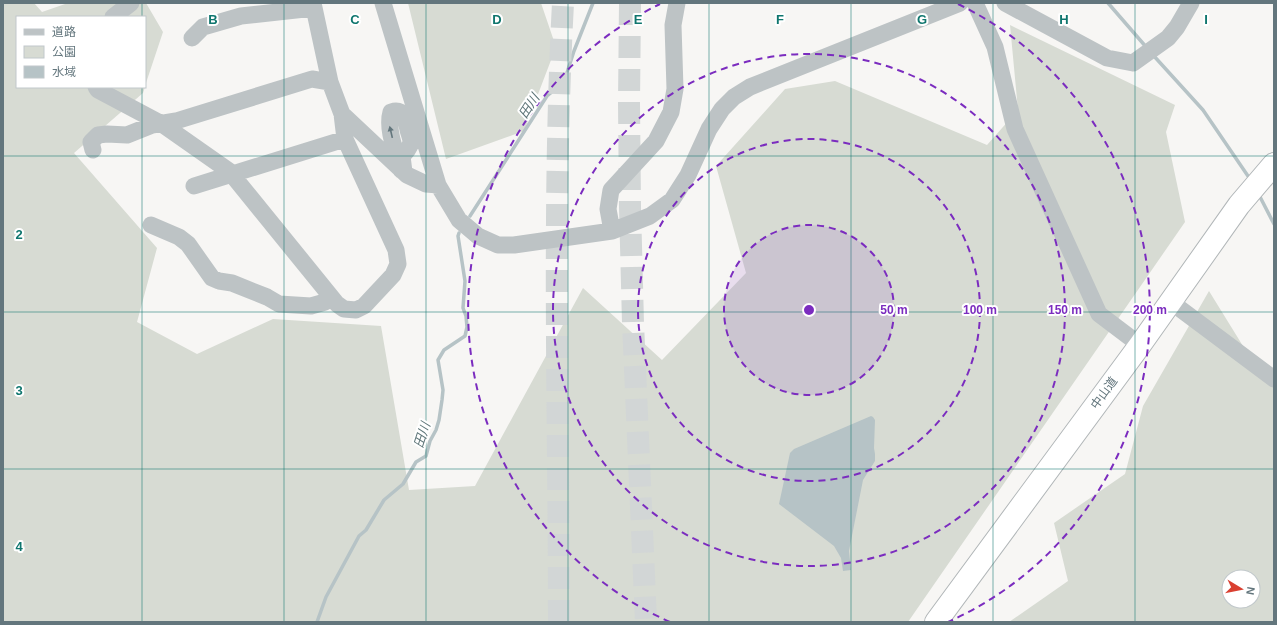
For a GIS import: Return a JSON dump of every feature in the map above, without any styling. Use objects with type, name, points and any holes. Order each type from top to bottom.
[{"type":"highway","name":"中山道","points":[[936,622],[1140,345],[1240,205],[1274,164]]},
{"type":"street","points":[[114,16],[130,3]]},
{"type":"street","points":[[383,3],[438,186],[459,220],[478,236],[498,245],[514,245],[612,231],[650,216],[672,200],[688,175],[709,129],[722,109],[734,97],[750,87],[960,3]]},
{"type":"street","points":[[612,231],[608,209],[611,190],[656,141],[671,112],[675,89],[673,25],[677,3]]},
{"type":"street","points":[[975,3],[995,47],[1015,129],[1099,314],[1140,345]]},
{"type":"street","points":[[1005,3],[1107,58],[1133,63],[1168,38],[1177,27],[1191,3]]},
{"type":"street","points":[[97,88],[162,124],[228,171],[337,304],[344,309],[356,310],[364,306],[394,275],[398,264],[396,250],[345,139],[342,114],[330,82],[313,5],[241,16],[233,10],[203,27],[192,38]]},
{"type":"street","points":[[93,150],[91,142],[98,135],[127,135],[152,125],[176,121],[312,79],[330,82]]},
{"type":"street","points":[[342,114],[407,175],[426,184],[438,186]]},
{"type":"street","points":[[194,186],[345,139]]},
{"type":"street","points":[[151,225],[179,237],[188,244],[212,278],[219,281],[232,283],[279,304],[311,306],[325,302],[331,297]]},
{"type":"street","points":[[1171,302],[1274,378]]},
{"type":"green space","points":[[3,3],[34,3],[42,12],[68,3],[146,3],[163,32],[146,83],[146,16],[16,16],[16,88],[145,88],[143,93],[74,153],[157,248],[137,322],[197,354],[273,319],[381,326],[409,490],[475,486],[583,288],[662,360],[746,273],[716,166],[785,89],[835,81],[987,145],[1018,110],[1010,25],[1175,105],[1166,132],[1185,222],[908,622],[3,622]]},
{"type":"green space","points":[[408,3],[541,3],[556,47],[524,131],[446,159]]},
{"type":"green space","points":[[1209,291],[1251,359],[1274,383],[1274,622],[1009,622],[1068,581],[1054,523],[1125,474],[1143,406]]},
{"type":"water","points":[[871,416],[875,420],[875,461],[863,480],[849,551],[851,570],[843,571],[841,558],[834,546],[779,504],[790,453],[794,449]]},
{"type":"waterway","name":"田川","points":[[470,216],[547,96],[564,82],[574,51],[593,3]]},
{"type":"waterway","points":[[1108,3],[1147,48]]},
{"type":"waterway","points":[[1153,55],[1203,110],[1250,179]]},
{"type":"waterway","points":[[1258,193],[1274,224]]},
{"type":"waterway","name":"田川","points":[[317,622],[326,597],[359,536],[366,530],[384,500],[403,484],[416,462],[426,456],[430,441],[436,430],[439,420],[443,390],[438,360],[444,350],[465,336],[467,327],[466,316],[463,308],[465,281],[458,236],[459,233]]},
{"type":"tunnel","points":[[559,622],[557,235],[563,3]]},
{"type":"tunnel","points":[[630,3],[630,207],[633,323],[646,622]]}]
